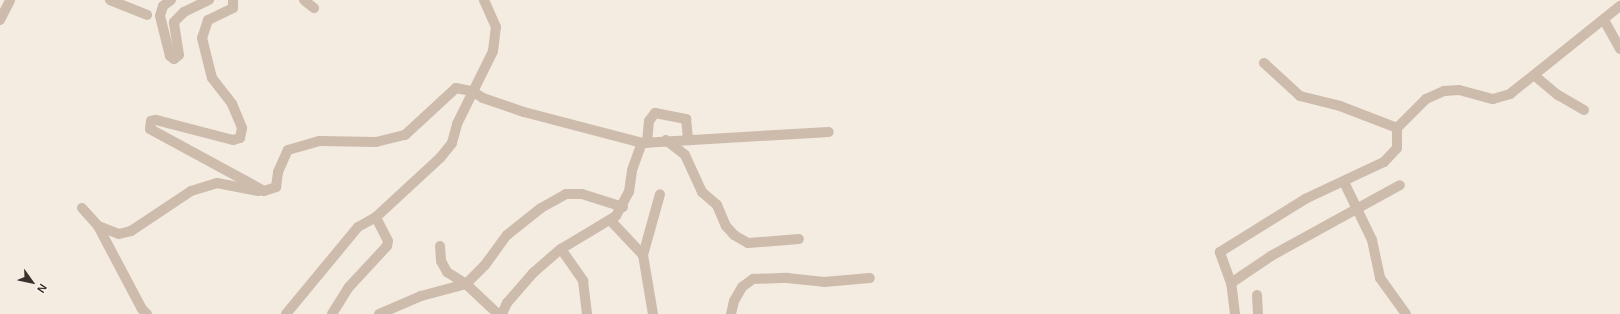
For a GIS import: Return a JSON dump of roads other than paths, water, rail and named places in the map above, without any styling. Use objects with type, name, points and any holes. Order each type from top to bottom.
[{"type":"street","points":[[0,20],[10,0]]},
{"type":"street","points":[[110,0],[147,15]]},
{"type":"street","points":[[171,0],[163,6],[160,16],[170,56],[174,59],[179,55],[174,22],[184,12],[209,0]]},
{"type":"street","points":[[232,0],[233,8],[208,20],[202,38],[212,78],[232,104],[242,128],[240,138],[233,140],[168,121],[156,120],[149,125],[150,129],[264,192]]},
{"type":"street","points":[[304,0],[314,8]]},
{"type":"street","points":[[286,314],[358,227],[376,218],[440,158],[452,142],[456,124],[493,51],[496,27],[484,0]]},
{"type":"street","points":[[1235,314],[1231,283],[1220,252],[1305,199],[1344,182],[1393,155],[1397,148],[1396,128],[1426,99],[1444,91],[1459,90],[1493,99],[1510,94],[1535,76],[1620,6]]},
{"type":"street","points":[[1604,20],[1620,49]]},
{"type":"street","points":[[1264,63],[1300,96],[1340,106],[1396,128]]},
{"type":"street","points":[[1535,76],[1558,95],[1584,110]]},
{"type":"street","points":[[98,226],[119,234],[131,231],[191,191],[217,183],[264,192],[276,187],[284,157],[288,150],[295,146],[320,141],[376,142],[400,136],[416,126],[456,88],[472,90],[483,98],[524,112],[644,143],[666,140],[829,132]]},
{"type":"street","points":[[502,314],[507,303],[533,273],[561,249],[610,220],[623,207],[629,192],[638,150],[644,143],[649,121],[655,113],[686,119],[688,139]]},
{"type":"street","points":[[666,140],[685,155],[702,192],[717,205],[726,226],[734,235],[748,243],[799,239]]},
{"type":"street","points":[[1344,182],[1372,240],[1380,278],[1406,314]]},
{"type":"street","points":[[1231,283],[1271,256],[1400,185]]},
{"type":"street","points":[[379,314],[421,296],[466,284],[485,265],[507,235],[566,194],[582,194],[623,207]]},
{"type":"street","points":[[653,314],[643,255],[660,194]]},
{"type":"street","points":[[82,208],[98,226],[142,309],[147,314]]},
{"type":"street","points":[[332,314],[349,287],[387,246],[388,241],[376,218]]},
{"type":"street","points":[[610,220],[643,255]]},
{"type":"street","points":[[440,246],[443,267],[466,284],[498,314]]},
{"type":"street","points":[[561,249],[583,281],[587,314]]},
{"type":"street","points":[[731,314],[734,301],[742,287],[753,279],[787,278],[824,282],[870,278]]},
{"type":"street","points":[[1257,295],[1258,314]]}]
